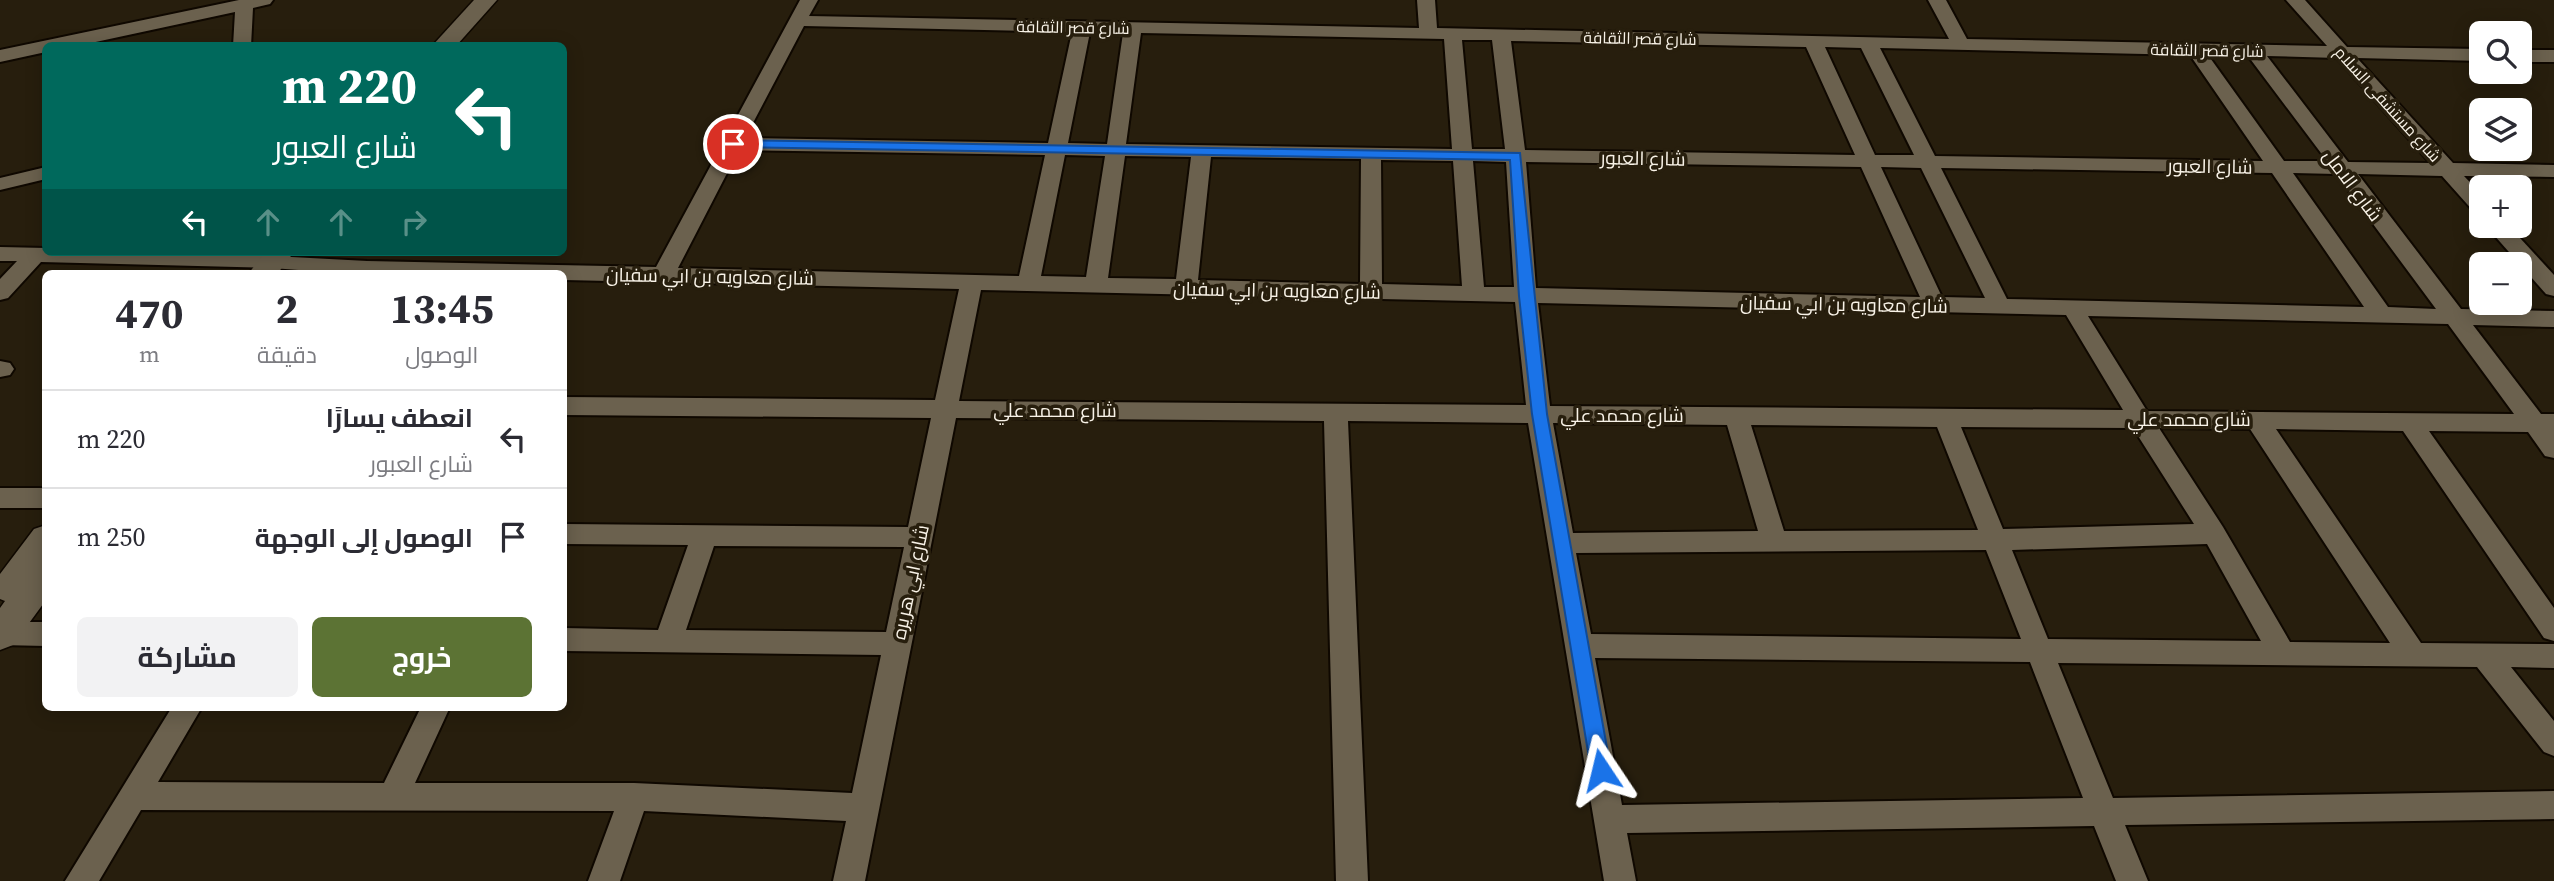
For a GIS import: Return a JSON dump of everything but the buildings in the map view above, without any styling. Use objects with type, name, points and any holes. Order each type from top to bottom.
[{"type":"street","points":[[62,42],[185,8],[264,0]]},
{"type":"street","points":[[447,42],[486,0]]},
{"type":"street","points":[[471,42],[509,0]]},
{"type":"street","points":[[663,275],[808,0]]},
{"type":"street","points":[[1426,0],[1427,34]]},
{"type":"street","points":[[1937,0],[1961,45]]},
{"type":"street","name":"شارع مستشفى السلام","points":[[2295,0],[2469,194]]},
{"type":"street","points":[[242,42],[244,4]]},
{"type":"street","name":"شارع قصر الثقافة","points":[[798,22],[2469,55]]},
{"type":"street","points":[[1028,284],[1082,27]]},
{"type":"street","points":[[1096,286],[1133,28]]},
{"type":"street","points":[[1453,34],[1474,295]]},
{"type":"street","points":[[1501,36],[1516,156],[1526,296],[1539,414],[1620,881]]},
{"type":"street","points":[[1814,42],[1935,306]]},
{"type":"street","points":[[1868,43],[2001,308]]},
{"type":"street","points":[[0,56],[42,47]]},
{"type":"street","points":[[2195,49],[2383,317]]},
{"type":"street","name":"شارع الامل","points":[[2253,50],[2454,319],[2543,422],[2554,449]]},
{"type":"street","points":[[2532,56],[2554,56]]},
{"type":"street","name":"شارع العبور","points":[[733,144],[2554,171]]},
{"type":"street","points":[[1186,288],[1202,151]]},
{"type":"street","points":[[1371,154],[1371,292]]},
{"type":"street","points":[[0,184],[42,174]]},
{"type":"street","points":[[2508,238],[2554,289]]},
{"type":"street","name":"شارع معاويه بن ابي سفيان","points":[[0,254],[42,255]]},
{"type":"street","points":[[0,293],[35,255]]},
{"type":"street","name":"شارع معاويه بن ابي سفيان","points":[[67,256],[412,270]]},
{"type":"street","name":"شارع معاويه بن ابي سفيان","points":[[567,274],[2454,319],[2554,319]]},
{"type":"street","name":"شارع ابي هريره","points":[[849,881],[971,283]]},
{"type":"street","points":[[2073,310],[2214,534],[2282,653]]},
{"type":"street","name":"شارع محمد علي","points":[[567,406],[2543,422]]},
{"type":"street","points":[[1336,413],[1352,881]]},
{"type":"street","points":[[1737,416],[1774,541]]},
{"type":"street","points":[[1945,417],[2132,881]]},
{"type":"street","points":[[2257,420],[2414,654]]},
{"type":"street","points":[[2409,421],[2554,630]]},
{"type":"street","points":[[0,498],[42,498]]},
{"type":"street","points":[[567,534],[919,537]]},
{"type":"street","points":[[1562,542],[1994,540],[2214,534]]},
{"type":"street","points":[[668,641],[705,535]]},
{"type":"street","points":[[1,611],[42,544]]},
{"type":"street","points":[[1,611],[42,576]]},
{"type":"street","points":[[1,611],[42,632]]},
{"type":"street","points":[[567,640],[897,644]]},
{"type":"street","points":[[1580,646],[2554,656]]},
{"type":"street","points":[[2484,655],[2554,743]]},
{"type":"street","points":[[81,881],[186,711]]},
{"type":"street","points":[[393,796],[434,711]]},
{"type":"street","points":[[134,796],[634,797],[864,808]]},
{"type":"street","points":[[604,881],[634,797]]},
{"type":"street","points":[[1609,819],[2554,804]]},
{"type":"route","points":[[733,144],[1516,156],[1526,296],[1539,414],[1601,770]]}]
